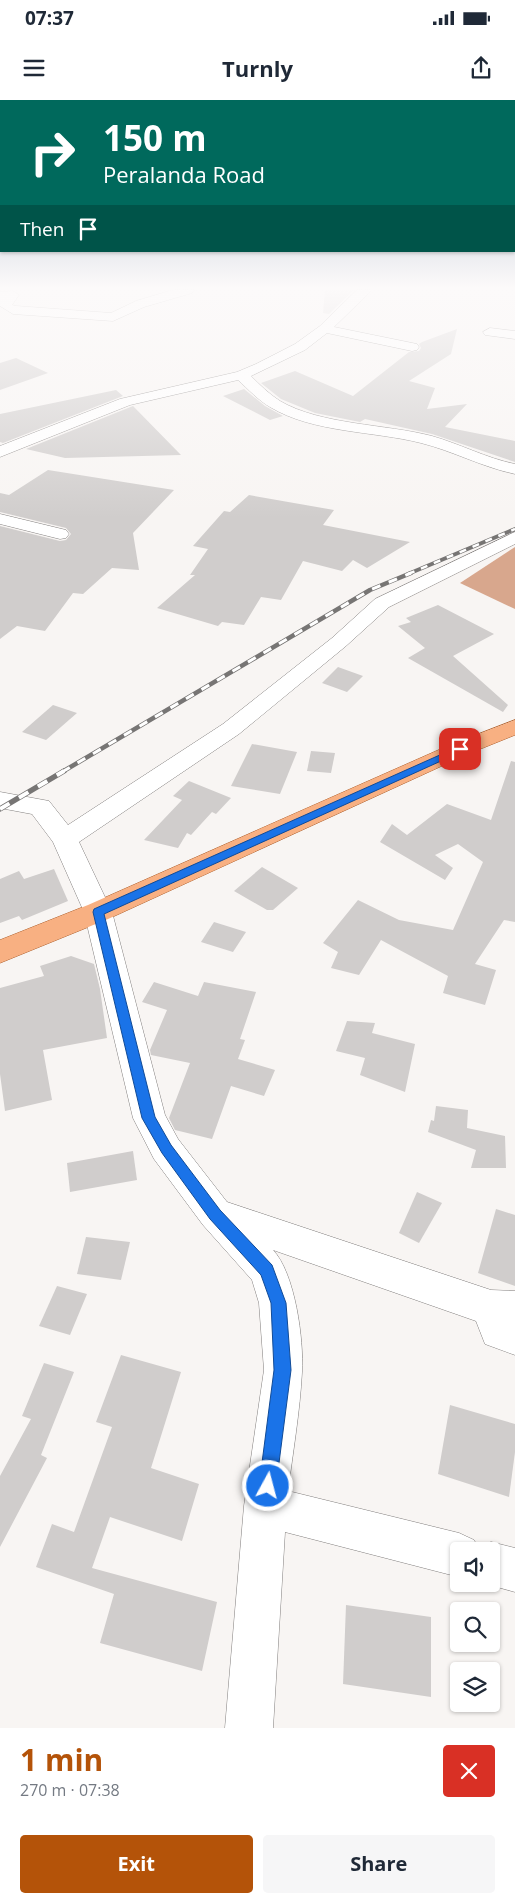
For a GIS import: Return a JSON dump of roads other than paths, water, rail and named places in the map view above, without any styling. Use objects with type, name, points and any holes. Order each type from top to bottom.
[{"type":"main road","points":[[0,952],[98,912],[512,732]]},
{"type":"street","points":[[0,452],[125,402],[241,375],[263,366]]},
{"type":"street","points":[[241,375],[277,406],[307,418],[369,427],[428,440],[494,465],[515,469]]},
{"type":"street","points":[[0,519],[60,534]]},
{"type":"street","points":[[65,839],[231,729],[339,642],[382,603],[515,537]]},
{"type":"street","points":[[0,800],[40,806],[65,839],[98,912],[149,1118],[166,1149],[215,1214],[267,1270],[278,1303],[282,1370],[265,1506],[248,1728]]},
{"type":"street","points":[[215,1214],[503,1309],[498,1331],[515,1336]]},
{"type":"street","points":[[265,1506],[450,1554]]},
{"type":"street","points":[[500,1566],[515,1570]]},
{"type":"railway","points":[[408,574],[515,529]]},
{"type":"railway","points":[[62,772],[370,590],[411,573]]},
{"type":"railway","points":[[0,809],[64,771]]}]
